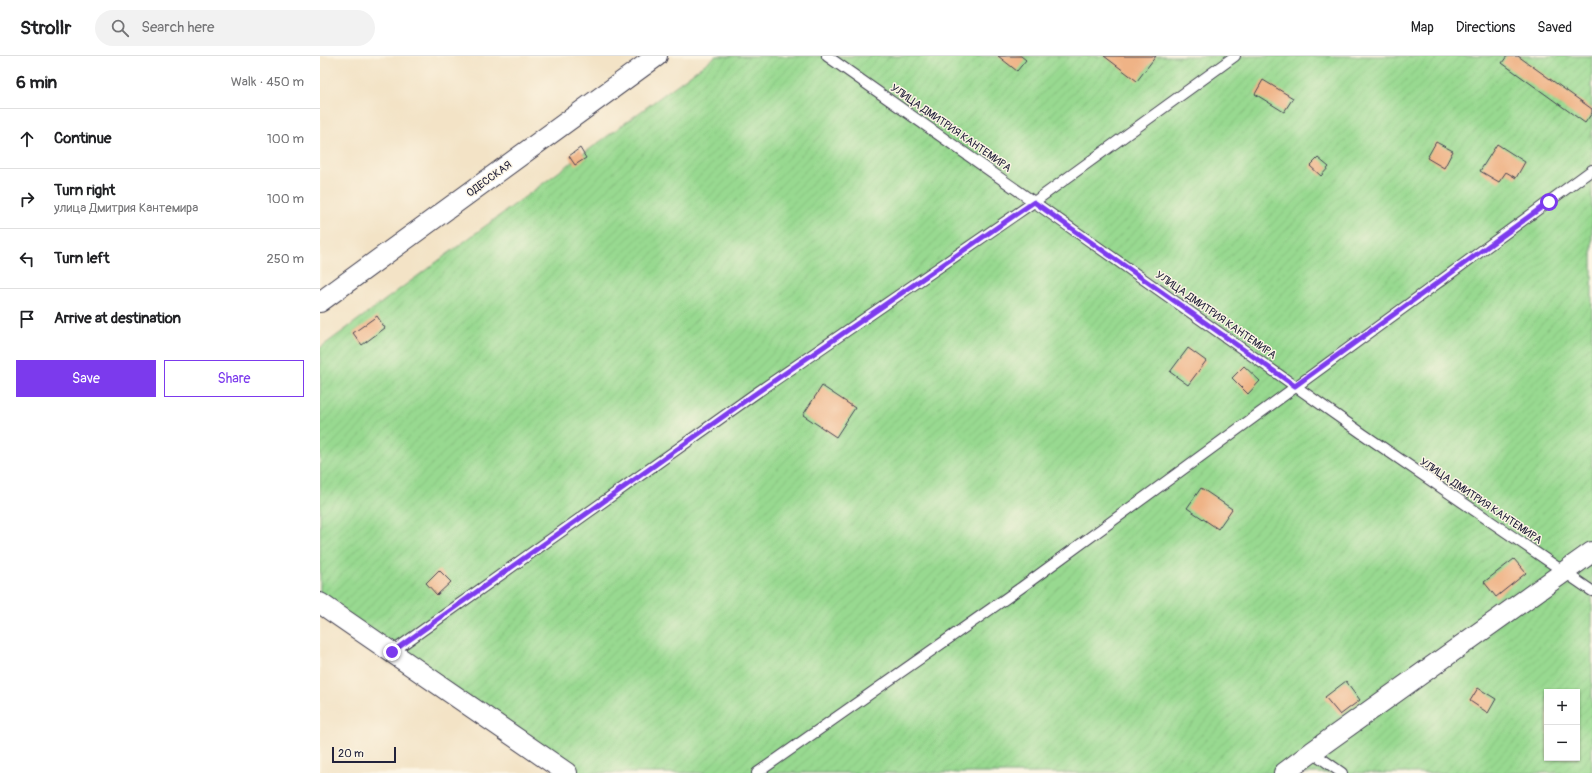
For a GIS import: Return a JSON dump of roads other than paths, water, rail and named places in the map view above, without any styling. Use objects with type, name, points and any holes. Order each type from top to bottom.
[{"type":"street","name":"ОДЕССКАЯ","points":[[320,302],[657,56]]},
{"type":"street","points":[[1284,773],[1592,552]]},
{"type":"street","points":[[320,603],[566,773]]},
{"type":"lane","name":"УЛИЦА ДМИТРИЯ КАНТЕМИРА","points":[[827,56],[1295,386],[1592,591]]},
{"type":"lane","points":[[392,652],[752,396],[1034,202],[1235,56]]},
{"type":"lane","points":[[757,773],[1022,587],[1592,170]]},
{"type":"lane","points":[[1312,752],[1342,773]]}]
